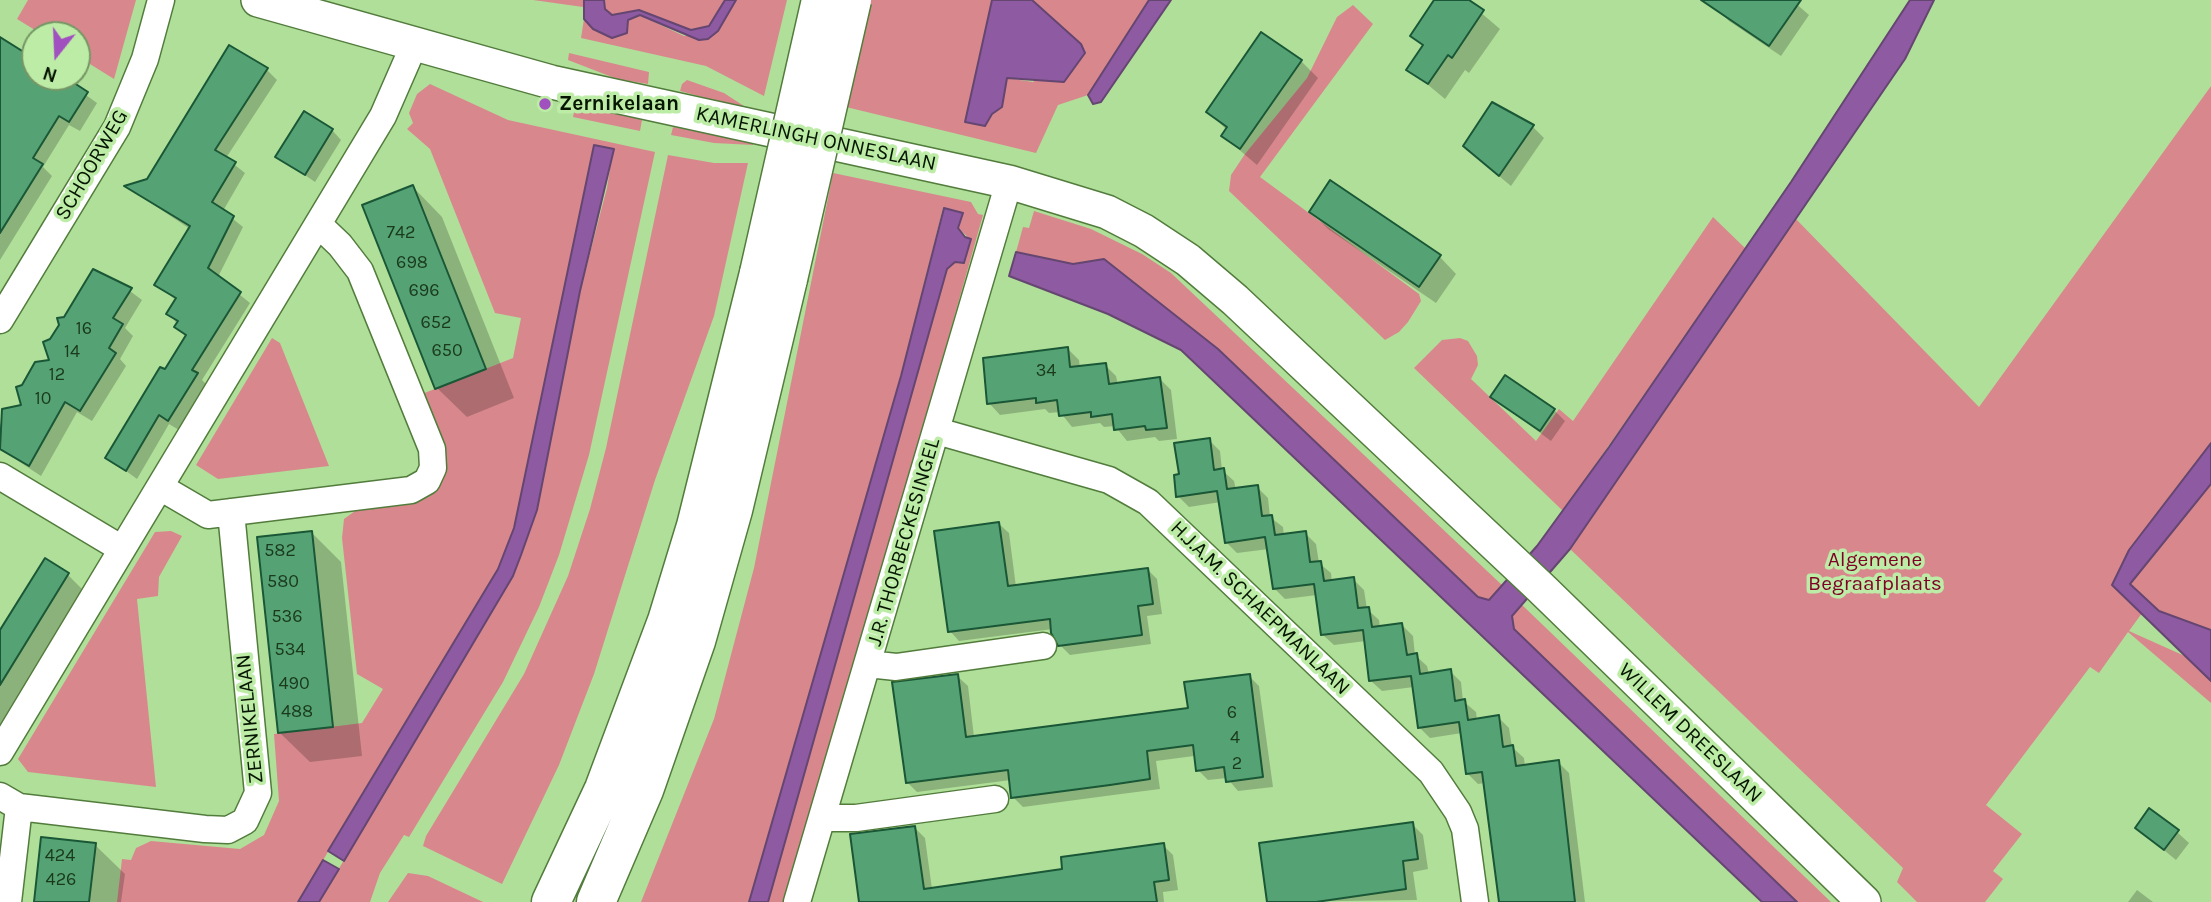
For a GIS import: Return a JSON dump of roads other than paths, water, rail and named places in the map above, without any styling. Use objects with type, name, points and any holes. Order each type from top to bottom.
[{"type":"main road","points":[[596,902],[644,790],[696,641],[733,510],[821,0]]},
{"type":"main road","points":[[551,902],[604,789],[667,621],[774,276],[852,0]]},
{"type":"street","name":"SCHOORWEG","points":[[0,320],[117,127],[145,59],[161,0]]},
{"type":"street","name":"KAMERLINGH ONNESLAAN","points":[[258,0],[551,82],[1009,182],[1107,212],[1188,260],[1235,300],[1516,565]]},
{"type":"street","points":[[0,752],[383,116],[414,45]]},
{"type":"street","name":"J.R. THORBECKESINGEL","points":[[797,902],[1009,182]]},
{"type":"street","points":[[160,487],[208,515],[411,490],[422,486],[433,468],[432,449],[360,271],[340,245],[319,225]]},
{"type":"street","name":"H.J.A.M. SCHAEPMANLAAN","points":[[937,431],[1109,480],[1149,502],[1431,772],[1458,812],[1465,829],[1475,902]]},
{"type":"street","points":[[0,476],[122,548]]},
{"type":"street","name":"ZERNIKELAAN","points":[[8,902],[10,802],[205,829],[228,830],[245,821],[258,793],[231,512]]},
{"type":"street","name":"WILLEM DREESLAAN","points":[[1516,565],[1864,902]]},
{"type":"street","points":[[868,664],[896,667],[1043,646]]},
{"type":"street","points":[[822,818],[856,818],[995,799]]},
{"type":"place","name":"Zernikelaan","points":[[545,104]]},
{"type":"park label","name":"Algemene Begraafplaats","points":[[1875,572]]}]
